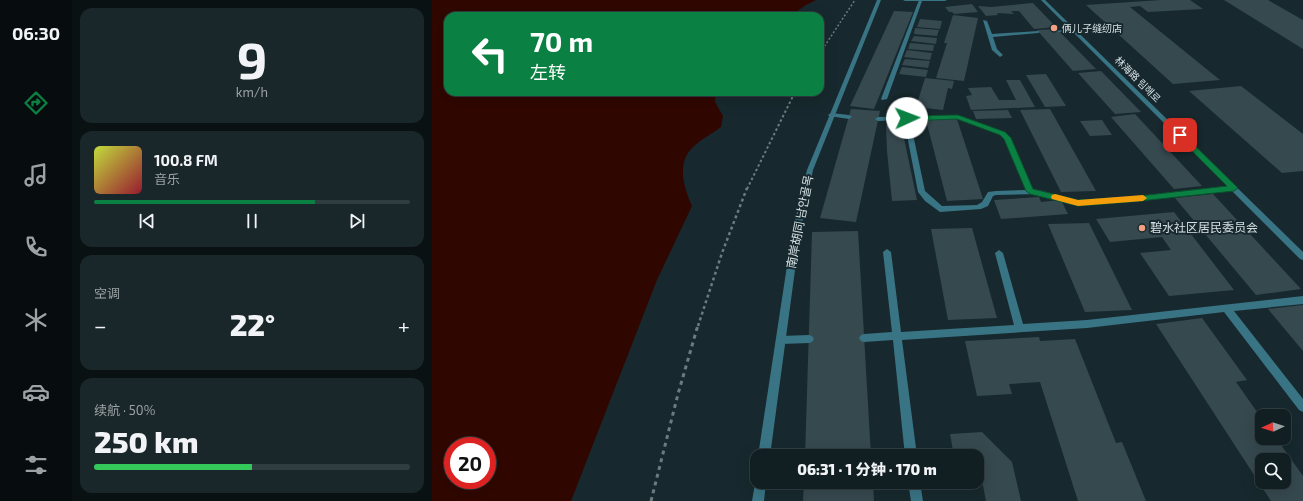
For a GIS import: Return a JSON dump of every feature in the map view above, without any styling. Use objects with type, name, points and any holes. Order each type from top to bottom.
[{"type":"street","name":"南岸胡同 남안골목","points":[[765,449],[796,234],[810,170],[831,115],[879,0]]},
{"type":"street","points":[[905,0],[945,0]]},
{"type":"street","name":"林海路 림해로","points":[[1043,0],[1303,257]]},
{"type":"street","points":[[884,99],[920,1]]},
{"type":"street","points":[[984,21],[995,50],[1000,55]]},
{"type":"street","points":[[1059,30],[1073,30]]},
{"type":"street","points":[[990,36],[1038,32]]},
{"type":"street","points":[[831,115],[849,117]]},
{"type":"street","points":[[878,119],[958,117],[1003,133],[1007,138],[1030,191]]},
{"type":"street","points":[[907,118],[922,192],[940,209],[978,207],[985,204],[991,194],[1030,191],[1078,203],[1130,200],[1234,188]]},
{"type":"street","points":[[888,252],[910,449]]},
{"type":"street","points":[[999,253],[1020,329]]},
{"type":"street","points":[[864,338],[1086,324],[1303,300]]},
{"type":"street","points":[[1227,308],[1303,407]]},
{"type":"street","points":[[781,340],[809,339]]},
{"type":"street","points":[[758,501],[759,489]]},
{"type":"street","points":[[915,489],[917,501]]},
{"type":"path","points":[[824,47],[855,0]]},
{"type":"path","points":[[651,501],[675,401],[712,282],[735,218],[775,128],[792,96]]},
{"type":"shaded area","points":[[432,0],[816,0],[796,12],[444,12],[444,96],[716,96],[715,102],[723,116],[721,127],[699,141],[688,153],[685,160],[683,168],[684,184],[692,206],[657,280],[571,501],[432,501]]},
{"type":"building","points":[[1161,0],[1190,0],[1203,9],[1148,12],[1140,6],[1130,7],[1220,80],[1173,84],[1086,5]]},
{"type":"building","points":[[1224,0],[1268,0],[1303,20],[1303,49]]},
{"type":"building","points":[[1033,3],[1056,27],[1034,29],[1019,11],[1011,11],[1014,14],[997,13],[998,15],[986,16],[978,6],[991,7]]},
{"type":"building","points":[[972,4],[978,12],[954,14],[949,12],[945,7]]},
{"type":"building","points":[[894,11],[913,12],[874,109],[850,106]]},
{"type":"building","points":[[953,15],[978,18],[964,81],[936,78],[947,43],[944,43]]},
{"type":"building","points":[[920,19],[942,21],[940,29],[917,27]]},
{"type":"building","points":[[915,28],[939,30],[937,36],[914,34]]},
{"type":"building","points":[[1057,29],[1096,69],[1073,71],[1037,30]]},
{"type":"building","points":[[914,36],[937,38],[936,44],[911,41]]},
{"type":"building","points":[[910,43],[934,45],[933,51],[908,49]]},
{"type":"building","points":[[907,50],[932,53],[930,60],[904,57]]},
{"type":"building","points":[[905,59],[930,61],[928,68],[902,65]]},
{"type":"building","points":[[902,67],[928,70],[926,77],[899,74]]},
{"type":"building","points":[[1101,71],[1141,112],[1115,114],[1078,73]]},
{"type":"building","points":[[1046,74],[1066,106],[1045,107],[1026,75]]},
{"type":"building","points":[[925,78],[954,81],[952,89],[948,88],[943,110],[916,107]]},
{"type":"building","points":[[1006,80],[1020,80],[1035,107],[971,110],[966,96],[972,95],[968,88],[991,87],[999,100],[1016,100]]},
{"type":"building","points":[[1241,86],[1303,134],[1303,171],[1282,173],[1189,91]]},
{"type":"building","points":[[851,109],[880,111],[856,222],[820,218]]},
{"type":"building","points":[[1050,109],[1096,191],[1061,192],[1020,110]]},
{"type":"building","points":[[1008,110],[1012,118],[976,119],[973,111]]},
{"type":"building","points":[[1135,114],[1202,186],[1174,189],[1111,117]]},
{"type":"building","points":[[957,119],[983,199],[947,201],[926,120]]},
{"type":"building","points":[[1102,120],[1112,135],[1090,136],[1080,121]]},
{"type":"building","points":[[901,124],[917,200],[892,201],[886,125]]},
{"type":"building","points":[[1213,194],[1301,289],[1256,295],[1175,198]]},
{"type":"building","points":[[1039,197],[1041,202],[1061,200],[1068,214],[1001,219],[994,200]]},
{"type":"building","points":[[1174,212],[1234,290],[1169,296],[1140,253],[1171,250],[1162,237],[1110,242],[1096,219]]},
{"type":"building","points":[[1089,223],[1132,310],[1085,312],[1048,224]]},
{"type":"building","points":[[972,228],[997,318],[948,320],[931,229]]},
{"type":"building","points":[[858,231],[871,449],[805,449],[812,232]]},
{"type":"building","points":[[1303,305],[1303,351],[1268,309]]},
{"type":"building","points":[[1202,318],[1247,380],[1236,382],[1255,409],[1255,445],[1281,445],[1287,453],[1255,453],[1255,476],[1156,324]]},
{"type":"building","points":[[1039,337],[1040,341],[1075,339],[1116,443],[1122,442],[1146,501],[1078,501],[1040,382],[1009,384],[1012,394],[977,396],[965,341]]},
{"type":"building","points":[[982,432],[1012,462],[1021,501],[986,501],[984,489],[984,449],[953,449],[950,434]]},
{"type":"building","points":[[1291,459],[1303,476],[1303,501],[1271,501],[1263,489],[1291,489]]},
{"type":"building","points":[[804,489],[873,489],[874,501],[803,501]]},
{"type":"slow traffic","points":[[1055,197],[1078,203],[1143,198]]},
{"type":"place","name":"俩儿子缝纫店","points":[[1054,28]]},
{"type":"place","name":"碧水社区居民委员会","points":[[1142,228]]},
{"type":"route","points":[[907,118],[961,117],[1003,133],[1006,135],[1030,191],[1039,192],[1078,203],[1130,200],[1234,188],[1180,135]]}]
